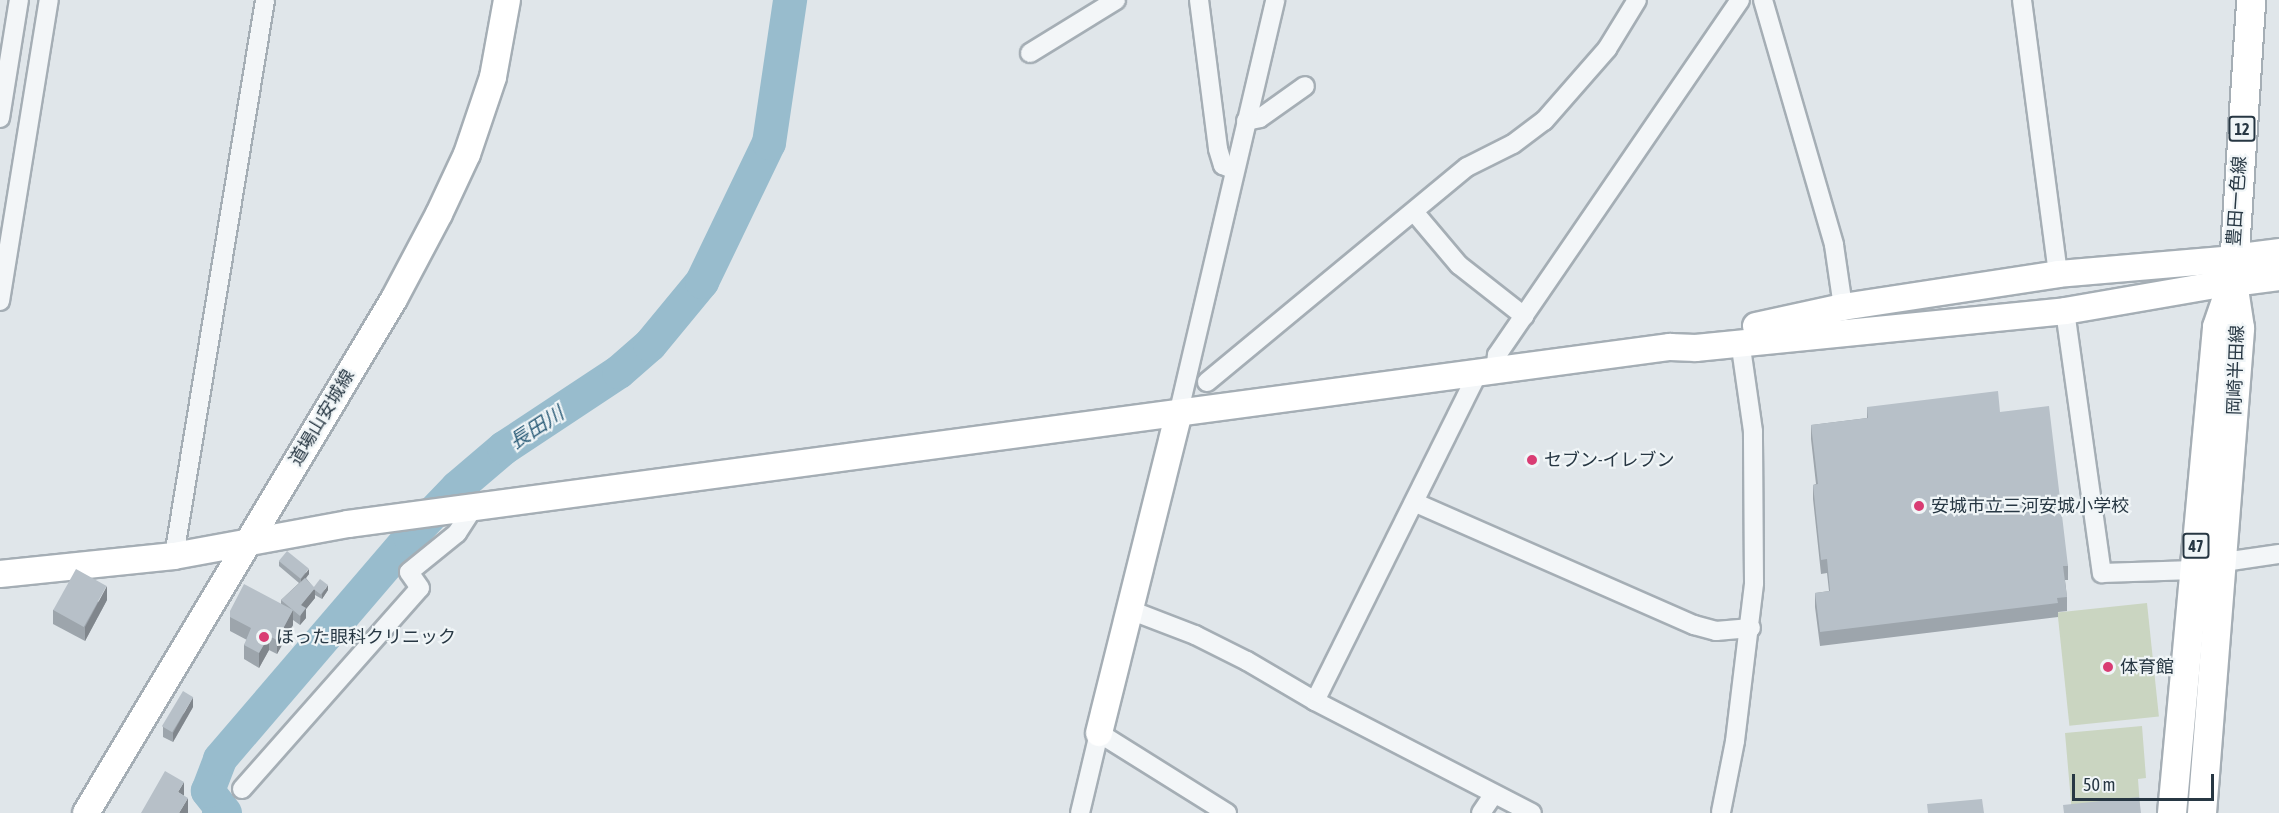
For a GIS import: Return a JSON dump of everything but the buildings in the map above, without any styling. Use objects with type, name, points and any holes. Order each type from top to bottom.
[{"type":"main road","name":"豊田一色線","points":[[2251,0],[2233,270],[2279,253]]},
{"type":"main road","points":[[2233,270],[2279,276]]},
{"type":"main road","name":"岡崎半田線","points":[[2202,813],[2224,562],[2240,328],[2233,270]]},
{"type":"main road","name":"岡崎半田線","points":[[2172,813],[2217,327],[2233,270]]},
{"type":"street","points":[[0,118],[19,0]]},
{"type":"street","points":[[0,301],[49,0]]},
{"type":"street","points":[[174,556],[265,0]]},
{"type":"street","name":"道場山安城線","points":[[86,813],[394,299],[440,214],[467,154],[493,77],[507,0]]},
{"type":"street","points":[[1030,53],[1116,0]]},
{"type":"street","points":[[1199,0],[1218,149],[1223,165],[1234,170]]},
{"type":"street","points":[[1080,813],[1178,415],[1275,0]]},
{"type":"street","points":[[1207,382],[1415,213],[1467,167],[1513,144],[1544,121],[1607,49],[1636,0]]},
{"type":"street","points":[[1315,701],[1416,503],[1486,373],[1740,0]]},
{"type":"street","points":[[1763,0],[1834,244],[1843,307]]},
{"type":"street","points":[[2022,0],[2058,274]]},
{"type":"street","points":[[1246,121],[1260,118],[1305,86]]},
{"type":"street","points":[[1415,213],[1460,265],[1524,316]]},
{"type":"street","points":[[0,574],[174,556],[246,545],[348,524],[1178,415],[1670,347],[1696,348],[1740,341],[2065,311],[2233,270]]},
{"type":"street","points":[[1670,347],[1691,338],[1843,307],[2058,274],[2233,270]]},
{"type":"street","points":[[2065,311],[2102,573],[2194,570]]},
{"type":"street","points":[[1724,813],[1751,628],[1753,431],[1740,341]]},
{"type":"street","points":[[1416,503],[1694,625],[1716,631],[1751,628]]},
{"type":"street","points":[[242,789],[420,588],[409,572],[457,533],[472,508]]},
{"type":"street","points":[[2224,562],[2279,554]]},
{"type":"street","points":[[1130,610],[1195,635],[1315,701],[1532,813]]},
{"type":"street","points":[[1099,733],[1227,813]]},
{"type":"street","points":[[1481,813],[1494,794]]},
{"type":"green space","name":"体育館","points":[[2147,603],[2159,716],[2069,726],[2057,612]]},
{"type":"green space","points":[[2142,726],[2146,778],[2138,779],[2140,807],[2072,813],[2065,733]]},
{"type":"waterway","name":"長田川","points":[[225,813],[208,791],[220,759],[410,537],[457,488],[504,448],[619,372],[650,345],[702,282],[769,143],[790,0]]},
{"type":"waterway","points":[[205,813],[208,791]]},
{"type":"place","name":"セブン-イレブン","points":[[1532,460]]},
{"type":"place","name":"安城市立三河安城小学校","points":[[1919,506]]},
{"type":"place","name":"ほった眼科クリニック","points":[[264,637]]},
{"type":"place","name":"体育館","points":[[2108,667]]}]
